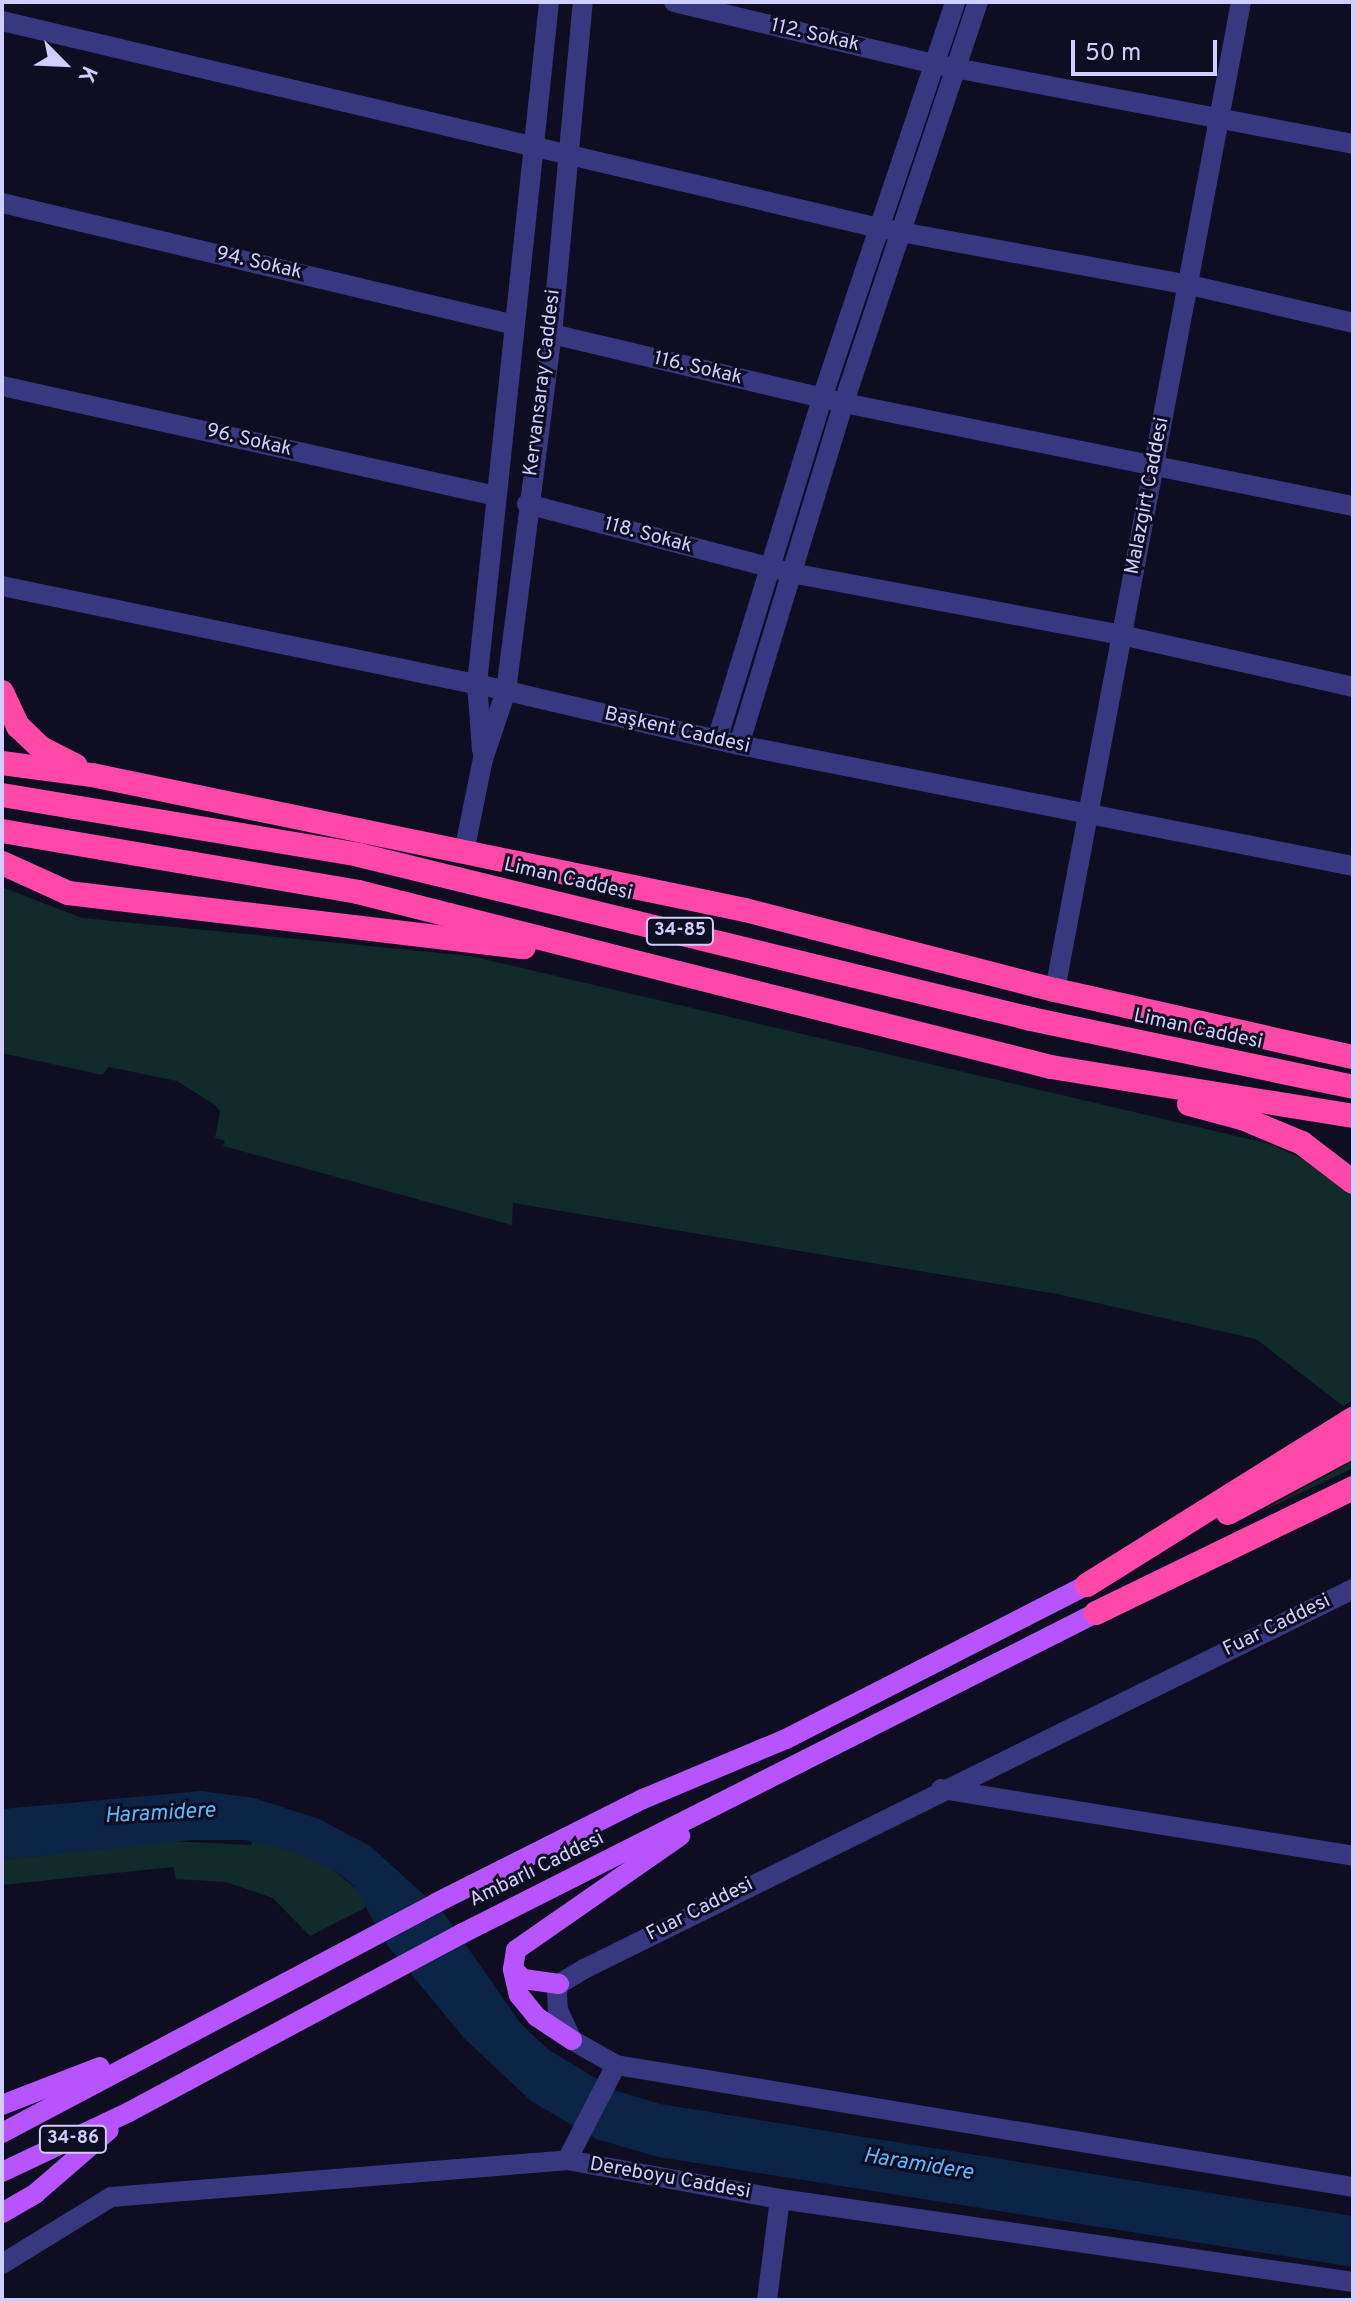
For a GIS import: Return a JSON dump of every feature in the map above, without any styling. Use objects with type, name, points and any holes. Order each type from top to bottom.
[{"type":"highway","points":[[2,692],[18,726],[41,748],[92,775]]},
{"type":"highway","points":[[2,763],[92,775],[745,910],[1055,990],[1353,1057]]},
{"type":"highway","name":"Liman Caddesi","points":[[2,795],[359,855],[1031,1019],[1353,1087]]},
{"type":"highway","name":"34-85","points":[[2,831],[358,892],[704,976]]},
{"type":"highway","points":[[2,863],[68,893],[314,919],[704,976],[1242,1118],[1302,1143],[1353,1182]]},
{"type":"highway","points":[[1051,1067],[1353,1116]]},
{"type":"highway","points":[[1087,1585],[1353,1419]]},
{"type":"highway","points":[[1087,1585],[1353,1446]]},
{"type":"highway","points":[[1096,1613],[1353,1488]]},
{"type":"main road","name":"Ambarlı Caddesi","points":[[2,2133],[167,2041],[616,1813],[786,1739],[1087,1585]]},
{"type":"main road","name":"Ambarlı Caddesi","points":[[2,2172],[136,2108],[461,1934],[710,1811],[1096,1613]]},
{"type":"main road","points":[[572,2040],[537,2017],[519,1995],[513,1969],[516,1950],[643,1866],[710,1811]]},
{"type":"main road","points":[[513,1969],[530,1984],[559,1984]]},
{"type":"main road","points":[[2,2105],[167,2041]]},
{"type":"main road","points":[[2,2213],[36,2193],[136,2108]]},
{"type":"street","name":"Kervansaray Caddesi","points":[[483,759],[477,684],[549,2]]},
{"type":"street","name":"Kervansaray Caddesi","points":[[464,852],[483,759],[506,691],[527,504],[552,334],[566,157],[583,2]]},
{"type":"street","name":"112. Sokak","points":[[674,2],[934,64],[1219,115],[1353,144]]},
{"type":"street","points":[[717,740],[823,398],[955,2]]},
{"type":"street","points":[[739,745],[844,403],[978,2]]},
{"type":"street","name":"Malazgirt Caddesi","points":[[1055,990],[1241,2]]},
{"type":"street","points":[[2,21],[566,157],[879,228],[1190,285],[1353,323]]},
{"type":"street","name":"94. Sokak","points":[[2,203],[515,325]]},
{"type":"street","name":"116. Sokak","points":[[552,334],[844,403],[1154,461],[1353,506]]},
{"type":"street","name":"96. Sokak","points":[[2,386],[496,496]]},
{"type":"street","name":"118. Sokak","points":[[527,504],[791,573],[1121,635],[1353,687]]},
{"type":"street","name":"Başkent Caddesi","points":[[2,586],[477,684],[739,745],[1088,817],[1353,866]]},
{"type":"street","name":"Fuar Caddesi","points":[[559,1984],[941,1789],[1353,1589]]},
{"type":"street","points":[[941,1789],[1353,1856]]},
{"type":"street","points":[[559,1984],[558,2010],[572,2040],[614,2071],[1353,2187]]},
{"type":"street","points":[[567,2160],[614,2071]]},
{"type":"street","name":"Dereboyu Caddesi","points":[[2,2264],[111,2197],[567,2160],[780,2199],[1353,2282]]},
{"type":"street","points":[[767,2300],[780,2199]]},
{"type":"green space","points":[[2,887],[82,918],[471,956],[1270,1144],[1318,1166],[1353,1192],[1353,1400],[1343,1406],[1256,1339],[1057,1294],[513,1203],[512,1225],[223,1146],[225,1141],[215,1138],[220,1112],[215,1105],[177,1081],[109,1067],[102,1075],[2,1053]]},
{"type":"green space","points":[[1353,1461],[1353,1468],[1246,1519]]},
{"type":"green space","points":[[254,1836],[329,1866],[367,1898],[365,1908],[310,1936],[273,1898],[226,1882],[176,1879],[173,1867],[2,1885],[2,1860],[168,1841],[251,1845]]},
{"type":"water","name":"Haramidere","points":[[201,1791],[254,1798],[319,1819],[370,1846],[443,1912],[521,2024],[549,2050],[617,2091],[660,2104],[1353,2216],[1353,2267],[658,2157],[596,2139],[531,2101],[464,2038],[388,1946],[354,1886],[337,1872],[289,1850],[244,1840],[191,1840],[2,1860],[2,1809]]}]
